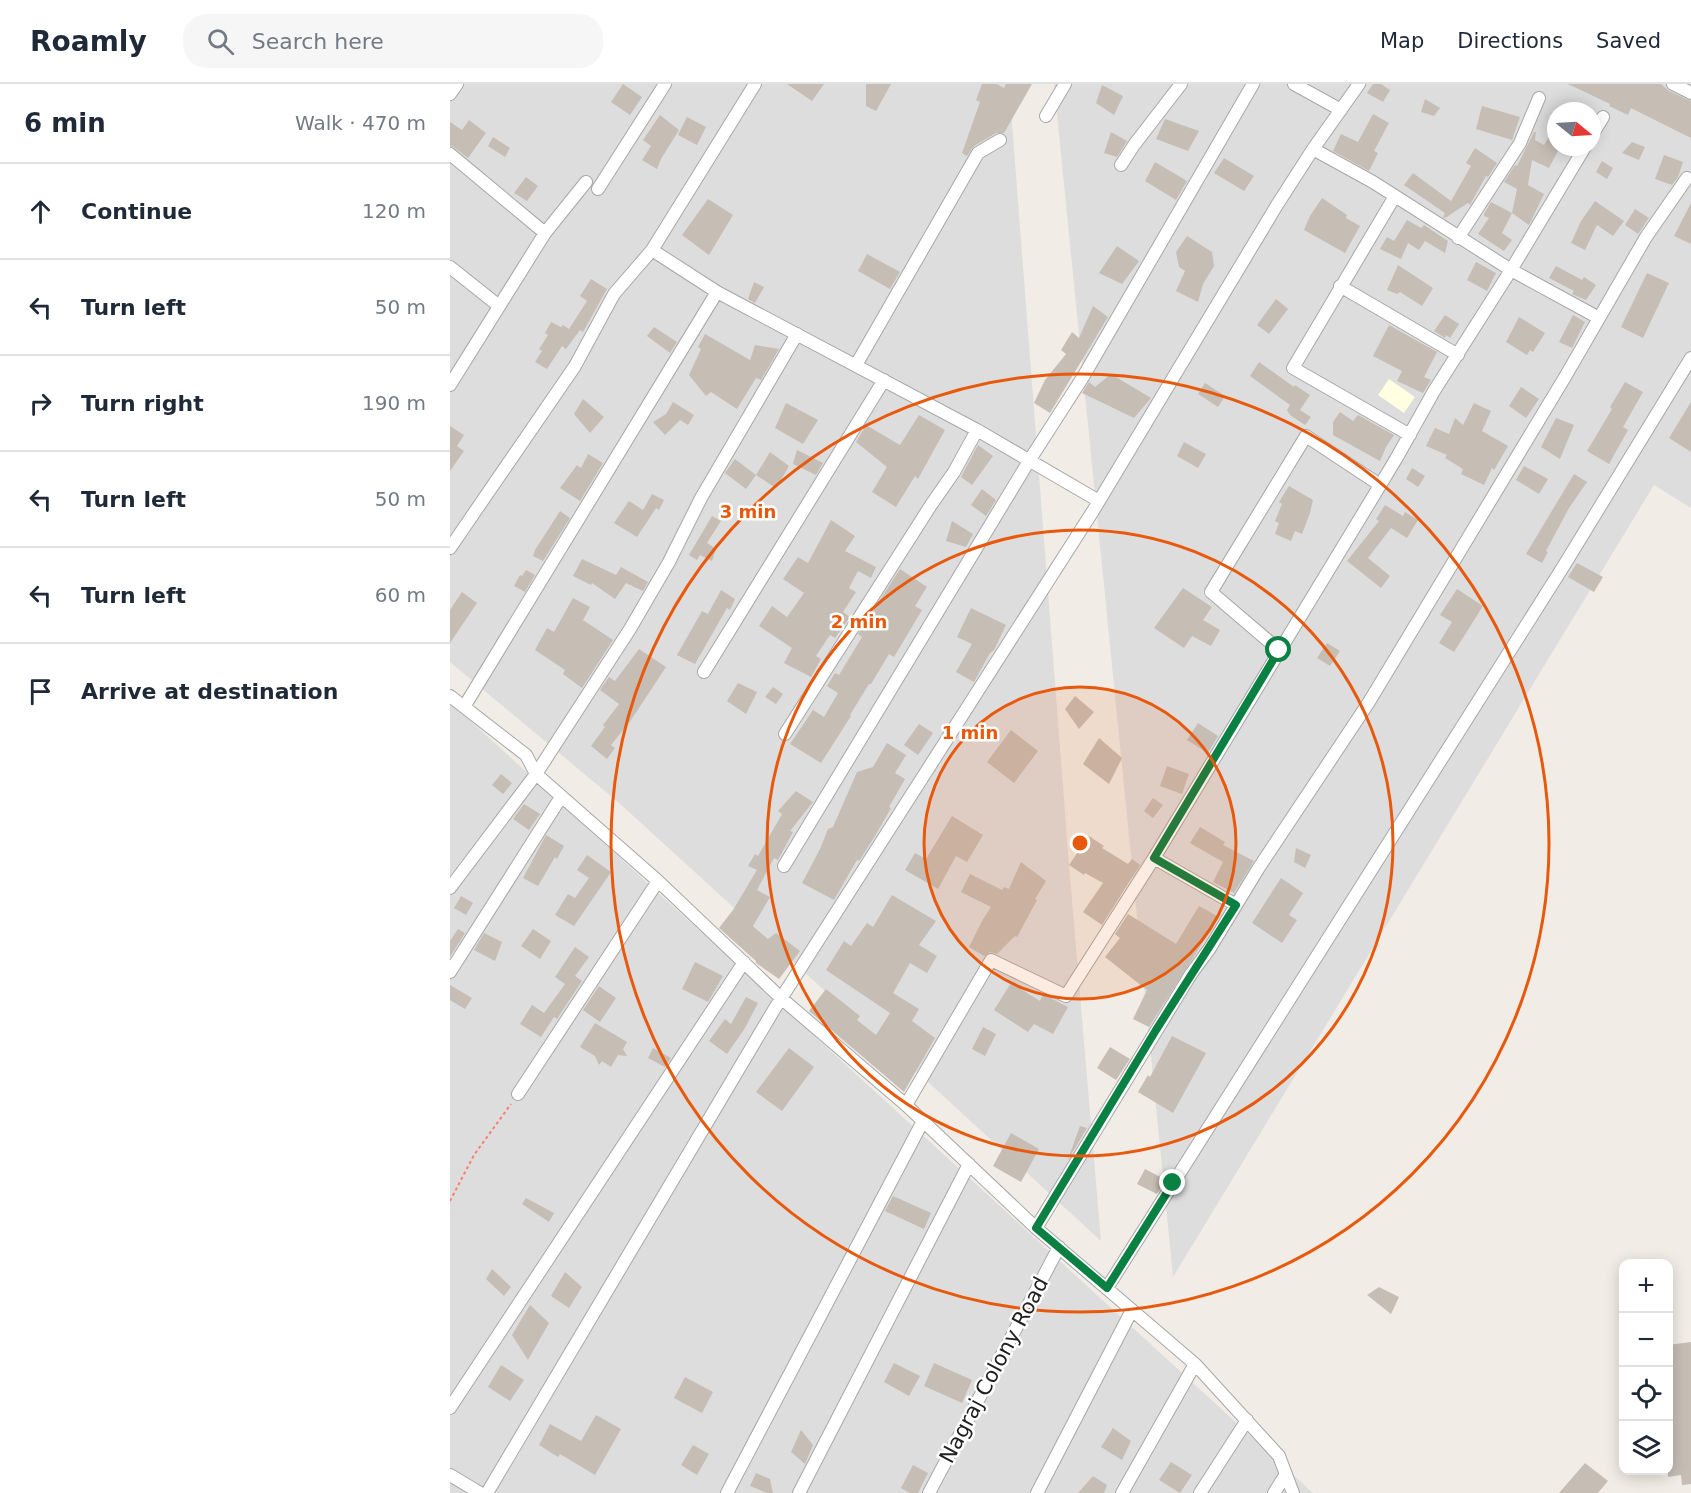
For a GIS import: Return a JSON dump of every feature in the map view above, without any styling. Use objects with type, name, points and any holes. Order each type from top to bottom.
[{"type":"street","points":[[450,94],[457,84]]},
{"type":"street","points":[[598,189],[665,84]]},
{"type":"street","points":[[450,548],[575,366],[614,294],[652,250],[755,84]]},
{"type":"street","points":[[1046,116],[1065,84]]},
{"type":"street","points":[[1121,165],[1181,84]]},
{"type":"street","points":[[784,866],[1029,461],[1089,367],[1253,84]]},
{"type":"street","points":[[1294,84],[1341,110]]},
{"type":"street","points":[[487,1493],[781,998],[1099,501],[1313,149],[1359,84]]},
{"type":"street","points":[[1673,84],[1691,93]]},
{"type":"street","points":[[1458,238],[1520,143],[1539,98]]},
{"type":"street","points":[[856,365],[978,153],[1000,140]]},
{"type":"street","points":[[1313,149],[1395,196],[1511,270],[1599,318]]},
{"type":"street","points":[[450,154],[545,233]]},
{"type":"street","points":[[906,1105],[991,960],[1066,996],[1154,858],[1580,156]]},
{"type":"street","points":[[1036,1228],[1156,1030],[1369,702],[1646,237],[1687,178]]},
{"type":"street","points":[[450,385],[545,233],[586,182]]},
{"type":"street","points":[[1395,196],[1293,368],[1410,435]]},
{"type":"street","points":[[652,250],[717,292],[977,430],[1099,501]]},
{"type":"street","points":[[450,267],[499,306]]},
{"type":"street","points":[[1340,286],[1458,355]]},
{"type":"street","points":[[464,707],[717,292]]},
{"type":"street","points":[[450,888],[536,774],[630,629],[669,562],[701,498],[797,334]]},
{"type":"street","points":[[1107,1288],[1563,567],[1691,358]]},
{"type":"street","points":[[704,672],[884,380]]},
{"type":"street","points":[[785,734],[924,515],[954,472],[977,430]]},
{"type":"street","points":[[1279,650],[1211,592],[1306,436],[1380,486]]},
{"type":"street","points":[[450,696],[526,755],[536,774],[658,881],[781,998],[906,1105],[1036,1228],[1195,1364],[1279,1456],[1293,1493]]},
{"type":"street","points":[[450,972],[561,797]]},
{"type":"street","points":[[1154,858],[1236,905]]},
{"type":"street","points":[[518,1094],[658,881]]},
{"type":"street","points":[[450,1408],[744,962]]},
{"type":"street","points":[[727,1493],[923,1121]]},
{"type":"street","points":[[799,1493],[969,1164]]},
{"type":"street","name":"Nagraj Colony Road","points":[[929,1493],[1059,1246]]},
{"type":"street","points":[[1037,1493],[1132,1310]]},
{"type":"street","points":[[1122,1493],[1195,1364]]},
{"type":"street","points":[[1200,1493],[1247,1420]]},
{"type":"street","points":[[1274,1493],[1286,1474]]},
{"type":"street","points":[[450,1475],[480,1493]]},
{"type":"path","points":[[450,1201],[474,1155],[518,1094]]},
{"type":"shaded area","points":[[450,84],[1009,84],[1069,865],[1101,1241],[618,802],[450,662]]},
{"type":"shaded area","points":[[1054,84],[1691,84],[1691,508],[1654,485],[1173,1277]]},
{"type":"shaded area","points":[[1389,379],[1415,397],[1404,413],[1378,395]]},
{"type":"shaded area","points":[[450,702],[1313,1493],[450,1493]]},
{"type":"building","points":[[623,84],[642,97],[630,115],[611,102]]},
{"type":"building","points":[[787,84],[824,84],[812,101]]},
{"type":"building","points":[[866,84],[891,84],[876,111],[866,106]]},
{"type":"building","points":[[982,84],[997,84],[1004,88],[1006,84],[1032,84],[1004,133],[996,133],[974,146],[967,156],[962,153],[980,102],[976,100]]},
{"type":"building","points":[[1373,84],[1381,84],[1390,90],[1383,102],[1367,93]]},
{"type":"building","points":[[1568,84],[1661,84],[1669,91],[1691,101],[1691,138],[1631,108],[1628,115]]},
{"type":"building","points":[[1102,85],[1123,96],[1114,115],[1096,103]]},
{"type":"building","points":[[1425,99],[1440,108],[1434,116],[1421,112]]},
{"type":"building","points":[[1482,106],[1520,117],[1512,140],[1476,129]]},
{"type":"building","points":[[1373,114],[1389,123],[1374,151],[1378,153],[1369,171],[1333,151],[1341,134],[1358,142]]},
{"type":"building","points":[[660,115],[679,130],[657,169],[642,160],[651,146],[643,140]]},
{"type":"building","points":[[687,117],[706,127],[697,145],[678,135]]},
{"type":"building","points":[[1165,119],[1199,131],[1188,151],[1156,139]]},
{"type":"building","points":[[469,120],[486,133],[468,158],[450,146],[450,122],[462,130]]},
{"type":"building","points":[[1111,132],[1127,141],[1117,157],[1104,153]]},
{"type":"building","points":[[1534,132],[1536,132],[1535,140],[1544,145],[1547,140],[1547,156],[1555,156],[1549,168],[1532,160],[1528,185],[1544,194],[1529,225],[1512,213],[1517,189],[1504,182],[1515,165],[1517,166]]},
{"type":"building","points":[[493,137],[510,148],[505,157],[488,146]]},
{"type":"building","points":[[1632,142],[1645,147],[1639,160],[1622,153]]},
{"type":"building","points":[[1475,148],[1497,163],[1488,177],[1486,176],[1470,205],[1468,203],[1445,218],[1443,217],[1445,213],[1404,185],[1413,173],[1451,201],[1471,166],[1466,163]]},
{"type":"building","points":[[1664,155],[1683,162],[1678,177],[1672,185],[1655,179]]},
{"type":"building","points":[[1224,158],[1254,176],[1244,191],[1214,173]]},
{"type":"building","points":[[1602,161],[1613,168],[1607,179],[1596,172]]},
{"type":"building","points":[[1155,162],[1187,181],[1176,200],[1145,181]]},
{"type":"building","points":[[526,177],[538,186],[527,201],[514,193]]},
{"type":"building","points":[[1322,198],[1347,215],[1346,218],[1360,226],[1345,253],[1304,230]]},
{"type":"building","points":[[708,199],[733,215],[709,255],[682,235]]},
{"type":"building","points":[[1595,201],[1624,221],[1613,236],[1597,225],[1585,250],[1571,243],[1581,221]]},
{"type":"building","points":[[1491,202],[1512,213],[1502,233],[1512,240],[1504,251],[1478,234],[1489,218],[1484,214]]},
{"type":"building","points":[[1691,203],[1691,244],[1674,236]]},
{"type":"building","points":[[1635,209],[1649,218],[1638,234],[1625,225]]},
{"type":"building","points":[[1407,220],[1421,228],[1424,225],[1448,241],[1445,253],[1425,241],[1419,250],[1408,243],[1401,259],[1380,249],[1387,237],[1394,241]]},
{"type":"building","points":[[1187,236],[1212,252],[1214,266],[1203,284],[1198,302],[1176,291],[1185,271],[1179,267],[1176,252]]},
{"type":"building","points":[[1117,246],[1139,261],[1122,284],[1099,273]]},
{"type":"building","points":[[867,254],[900,272],[890,289],[858,271]]},
{"type":"building","points":[[1476,262],[1496,273],[1487,291],[1467,280]]},
{"type":"building","points":[[1398,265],[1433,288],[1422,306],[1400,292],[1397,294],[1387,290]]},
{"type":"building","points":[[1556,266],[1582,280],[1584,277],[1596,285],[1586,300],[1572,294],[1574,291],[1549,278]]},
{"type":"building","points":[[1647,273],[1669,283],[1643,338],[1621,327]]},
{"type":"building","points":[[591,279],[607,289],[583,332],[580,330],[566,349],[562,346],[547,369],[535,362],[542,351],[539,349],[548,335],[545,333],[551,322],[569,329],[587,301],[580,296]]},
{"type":"building","points":[[754,282],[764,287],[755,303],[748,299]]},
{"type":"building","points":[[1276,299],[1288,309],[1269,334],[1257,325]]},
{"type":"building","points":[[1093,306],[1108,317],[1050,413],[1034,403],[1045,380],[1066,354],[1061,350],[1072,332],[1079,338]]},
{"type":"building","points":[[1445,315],[1459,324],[1450,338],[1446,335],[1445,338],[1434,331]]},
{"type":"building","points":[[1573,315],[1585,322],[1572,348],[1559,342]]},
{"type":"building","points":[[1519,317],[1545,333],[1533,352],[1530,350],[1527,355],[1506,342]]},
{"type":"building","points":[[1389,325],[1437,352],[1424,377],[1431,380],[1423,393],[1397,381],[1402,371],[1373,356]]},
{"type":"building","points":[[654,327],[677,342],[670,353],[647,336]]},
{"type":"building","points":[[705,334],[750,360],[755,345],[779,349],[761,380],[756,378],[737,409],[711,392],[706,396],[689,375]]},
{"type":"building","points":[[1259,362],[1294,387],[1295,385],[1310,395],[1300,410],[1311,417],[1305,425],[1290,415],[1287,410],[1290,405],[1250,376]]},
{"type":"building","points":[[1111,374],[1151,398],[1134,418],[1082,393],[1089,382],[1095,387]]},
{"type":"building","points":[[1625,382],[1643,392],[1623,427],[1628,430],[1609,464],[1587,451]]},
{"type":"building","points":[[1205,383],[1225,396],[1218,407],[1198,394]]},
{"type":"building","points":[[1521,387],[1539,399],[1526,418],[1509,406]]},
{"type":"building","points":[[583,399],[604,417],[590,433],[574,414]]},
{"type":"building","points":[[673,402],[694,415],[688,425],[680,420],[665,435],[653,422],[666,414]]},
{"type":"building","points":[[1691,402],[1691,452],[1669,438]]},
{"type":"building","points":[[786,403],[818,420],[803,444],[775,428]]},
{"type":"building","points":[[1474,403],[1491,411],[1482,431],[1508,446],[1494,470],[1492,468],[1484,485],[1461,474],[1463,469],[1445,458],[1447,455],[1426,446],[1435,428],[1449,434],[1455,418],[1463,425]]},
{"type":"building","points":[[1340,412],[1353,421],[1358,415],[1394,435],[1380,461],[1333,435],[1333,422]]},
{"type":"building","points":[[919,415],[945,430],[918,479],[915,476],[896,507],[872,492],[887,467],[856,442],[866,425],[900,445]]},
{"type":"building","points":[[1556,418],[1574,425],[1560,459],[1541,447]]},
{"type":"building","points":[[450,426],[464,435],[457,446],[464,451],[450,471]]},
{"type":"building","points":[[1184,442],[1206,454],[1198,468],[1177,456]]},
{"type":"building","points":[[978,445],[993,456],[972,485],[961,477]]},
{"type":"building","points":[[797,450],[823,463],[816,475],[793,464]]},
{"type":"building","points":[[770,452],[789,466],[776,488],[756,475]]},
{"type":"building","points":[[588,454],[603,463],[580,501],[560,488],[577,465],[581,468]]},
{"type":"building","points":[[735,459],[756,475],[746,489],[725,473]]},
{"type":"building","points":[[1524,466],[1548,479],[1539,494],[1516,480]]},
{"type":"building","points":[[1412,468],[1425,476],[1418,487],[1406,479]]},
{"type":"building","points":[[1574,474],[1587,482],[1569,508],[1542,563],[1526,554]]},
{"type":"building","points":[[1289,486],[1313,500],[1302,534],[1295,531],[1291,541],[1275,534],[1279,523],[1275,521],[1282,504],[1279,502]]},
{"type":"building","points":[[982,489],[996,500],[986,516],[971,505]]},
{"type":"building","points":[[652,494],[664,500],[659,510],[656,508],[637,537],[614,523],[629,501],[643,510]]},
{"type":"building","points":[[1385,505],[1403,516],[1405,512],[1418,520],[1407,538],[1391,528],[1368,558],[1390,576],[1381,588],[1347,561],[1379,521],[1376,519]]},
{"type":"building","points":[[560,511],[570,518],[543,561],[533,556],[535,550]]},
{"type":"building","points":[[712,516],[721,521],[707,543],[716,549],[712,561],[700,555],[697,560],[689,555]]},
{"type":"building","points":[[831,520],[855,536],[845,551],[876,567],[871,578],[858,571],[849,588],[856,592],[843,612],[850,617],[835,638],[830,635],[816,656],[821,659],[811,677],[784,663],[792,648],[759,626],[772,606],[787,617],[804,593],[783,579],[798,557],[808,563]]},
{"type":"building","points":[[952,521],[973,534],[966,547],[946,541]]},
{"type":"building","points":[[582,559],[616,575],[621,567],[648,582],[643,591],[626,583],[615,599],[592,583],[591,585],[573,576]]},
{"type":"building","points":[[1577,563],[1603,577],[1594,592],[1568,577]]},
{"type":"building","points":[[900,569],[927,587],[915,606],[922,610],[894,657],[889,654],[869,684],[821,763],[790,744],[813,710],[824,717],[838,693],[827,686],[835,673],[839,675],[862,637],[858,634]]},
{"type":"building","points":[[526,570],[535,575],[525,592],[514,586]]},
{"type":"building","points":[[1183,588],[1212,607],[1203,620],[1220,630],[1211,646],[1192,636],[1184,648],[1154,628]]},
{"type":"building","points":[[1457,589],[1483,606],[1454,652],[1439,643],[1452,622],[1440,615]]},
{"type":"building","points":[[721,590],[735,599],[730,610],[727,608],[695,664],[677,655],[702,611],[708,614]]},
{"type":"building","points":[[462,592],[477,603],[450,643],[450,610]]},
{"type":"building","points":[[573,598],[590,607],[583,620],[613,640],[582,688],[563,674],[565,670],[535,650],[547,628],[554,632]]},
{"type":"building","points":[[971,608],[1006,625],[974,682],[956,672],[972,644],[957,637]]},
{"type":"building","points":[[1327,643],[1340,651],[1330,666],[1317,658]]},
{"type":"building","points":[[639,649],[666,667],[631,720],[611,745],[615,748],[607,759],[591,746],[619,704],[600,690],[609,677],[615,681]]},
{"type":"building","points":[[738,683],[757,692],[746,714],[727,701]]},
{"type":"building","points":[[773,687],[783,694],[776,704],[765,697]]},
{"type":"building","points":[[1075,696],[1094,712],[1079,729],[1065,709]]},
{"type":"building","points":[[1198,723],[1218,736],[1208,753],[1187,740]]},
{"type":"building","points":[[919,724],[933,733],[918,755],[904,745]]},
{"type":"building","points":[[1011,730],[1038,751],[1014,783],[987,762]]},
{"type":"building","points":[[1099,738],[1122,758],[1109,784],[1083,764]]},
{"type":"building","points":[[887,743],[906,755],[895,773],[905,779],[875,836],[859,861],[857,860],[834,900],[802,883],[828,829],[833,827],[857,772],[873,767]]},
{"type":"building","points":[[1167,766],[1189,774],[1182,794],[1160,786]]},
{"type":"building","points":[[501,774],[512,783],[503,794],[492,785]]},
{"type":"building","points":[[796,791],[813,802],[790,831],[793,832],[778,860],[774,858],[757,890],[770,897],[753,926],[768,939],[776,933],[800,951],[779,979],[756,963],[719,928],[733,910],[757,870],[748,866],[755,854],[758,856],[782,814],[778,811]]},
{"type":"building","points":[[1153,798],[1163,805],[1153,818],[1144,811]]},
{"type":"building","points":[[524,804],[540,814],[529,830],[513,819]]},
{"type":"building","points":[[952,816],[983,835],[967,862],[956,856],[938,889],[905,870],[915,853],[926,859]]},
{"type":"building","points":[[1200,827],[1225,842],[1223,845],[1254,861],[1234,893],[1213,882],[1223,862],[1190,843]]},
{"type":"building","points":[[546,835],[564,846],[538,886],[523,878]]},
{"type":"building","points":[[1089,836],[1104,846],[1102,848],[1128,864],[1132,859],[1140,865],[1102,925],[1083,912],[1103,883],[1085,873],[1084,875],[1069,865]]},
{"type":"building","points":[[1296,848],[1311,855],[1305,868],[1294,862]]},
{"type":"building","points":[[587,855],[611,872],[574,926],[555,915],[568,894],[575,898],[589,878],[577,870]]},
{"type":"building","points":[[1021,862],[1046,881],[1017,937],[1015,936],[997,954],[990,952],[984,956],[969,947],[991,907],[961,892],[970,874],[1002,890],[1004,887],[1009,889]]},
{"type":"building","points":[[1281,878],[1303,893],[1289,915],[1297,920],[1282,943],[1252,923]]},
{"type":"building","points":[[892,895],[936,921],[919,945],[937,956],[927,973],[910,963],[893,993],[919,1009],[912,1021],[935,1038],[904,1092],[809,1011],[826,989],[860,1016],[857,1020],[876,1035],[890,1013],[826,970],[844,941],[851,946],[867,923],[873,927]]},
{"type":"building","points":[[461,896],[473,903],[466,915],[454,908]]},
{"type":"building","points":[[1199,906],[1219,917],[1149,1027],[1133,1019],[1147,990],[1105,957],[1120,938],[1115,934],[1128,914],[1176,944]]},
{"type":"building","points":[[458,929],[465,933],[450,957],[450,941]]},
{"type":"building","points":[[533,929],[551,941],[540,959],[521,946]]},
{"type":"building","points":[[484,933],[502,942],[495,961],[474,950]]},
{"type":"building","points":[[575,947],[589,957],[575,976],[582,981],[557,1019],[554,1017],[541,1037],[520,1024],[532,1005],[544,1013],[565,984],[555,977]]},
{"type":"building","points":[[695,962],[723,976],[708,1002],[682,989]]},
{"type":"building","points":[[1011,983],[1040,1001],[1043,994],[1068,1007],[1053,1034],[1034,1024],[1028,1032],[994,1010]]},
{"type":"building","points":[[450,985],[472,998],[465,1009],[450,1000]]},
{"type":"building","points":[[599,986],[616,998],[600,1022],[583,1010]]},
{"type":"building","points":[[746,997],[758,1003],[745,1028],[727,1054],[709,1041],[725,1019],[731,1024]]},
{"type":"building","points":[[595,1023],[627,1042],[623,1049],[627,1056],[618,1055],[611,1067],[602,1061],[599,1065],[595,1056],[580,1047]]},
{"type":"building","points":[[983,1027],[996,1034],[985,1056],[972,1049]]},
{"type":"building","points":[[1172,1036],[1206,1053],[1173,1113],[1138,1092],[1148,1075],[1150,1077]]},
{"type":"building","points":[[1110,1047],[1130,1059],[1116,1080],[1097,1068]]},
{"type":"building","points":[[653,1048],[671,1058],[665,1067],[648,1058]]},
{"type":"building","points":[[789,1048],[814,1067],[782,1111],[756,1092]]},
{"type":"building","points":[[1080,1126],[1087,1128],[1068,1160],[1068,1159]]},
{"type":"building","points":[[1011,1133],[1039,1149],[1021,1182],[993,1166]]},
{"type":"building","points":[[1145,1169],[1166,1180],[1157,1194],[1137,1184]]},
{"type":"building","points":[[893,1196],[931,1213],[924,1229],[885,1211]]},
{"type":"building","points":[[526,1198],[554,1213],[549,1222],[522,1204]]},
{"type":"building","points":[[492,1269],[511,1287],[504,1296],[486,1279]]},
{"type":"building","points":[[565,1272],[582,1287],[569,1308],[551,1296]]},
{"type":"building","points":[[1379,1287],[1399,1297],[1391,1314],[1367,1295]]},
{"type":"building","points":[[530,1305],[549,1323],[528,1360],[512,1335]]},
{"type":"building","points":[[1691,1342],[1691,1484],[1682,1485],[1681,1475],[1668,1477],[1668,1475],[1673,1475],[1673,1344]]},
{"type":"building","points":[[894,1363],[920,1376],[909,1396],[884,1382]]},
{"type":"building","points":[[934,1363],[972,1380],[962,1403],[924,1386]]},
{"type":"building","points":[[501,1365],[524,1380],[510,1401],[488,1387]]},
{"type":"building","points":[[685,1377],[713,1392],[702,1413],[674,1398]]},
{"type":"building","points":[[596,1415],[621,1429],[595,1475],[560,1454],[558,1457],[539,1445],[550,1424],[581,1441]]},
{"type":"building","points":[[1113,1428],[1131,1441],[1122,1460],[1101,1447]]},
{"type":"building","points":[[801,1430],[813,1445],[805,1464],[791,1452]]},
{"type":"building","points":[[693,1445],[709,1454],[697,1475],[681,1465]]},
{"type":"building","points":[[1171,1462],[1192,1475],[1180,1493],[1159,1480]]},
{"type":"building","points":[[1585,1463],[1608,1481],[1598,1493],[1559,1493]]},
{"type":"building","points":[[913,1465],[928,1473],[918,1493],[910,1493],[901,1488]]},
{"type":"building","points":[[756,1473],[770,1479],[773,1493],[750,1486]]},
{"type":"building","points":[[1093,1476],[1107,1485],[1104,1493],[1078,1493]]},
{"type":"route","points":[[1173,1183],[1107,1288],[1036,1228],[1156,1030],[1236,905],[1154,858],[1279,650]]}]
